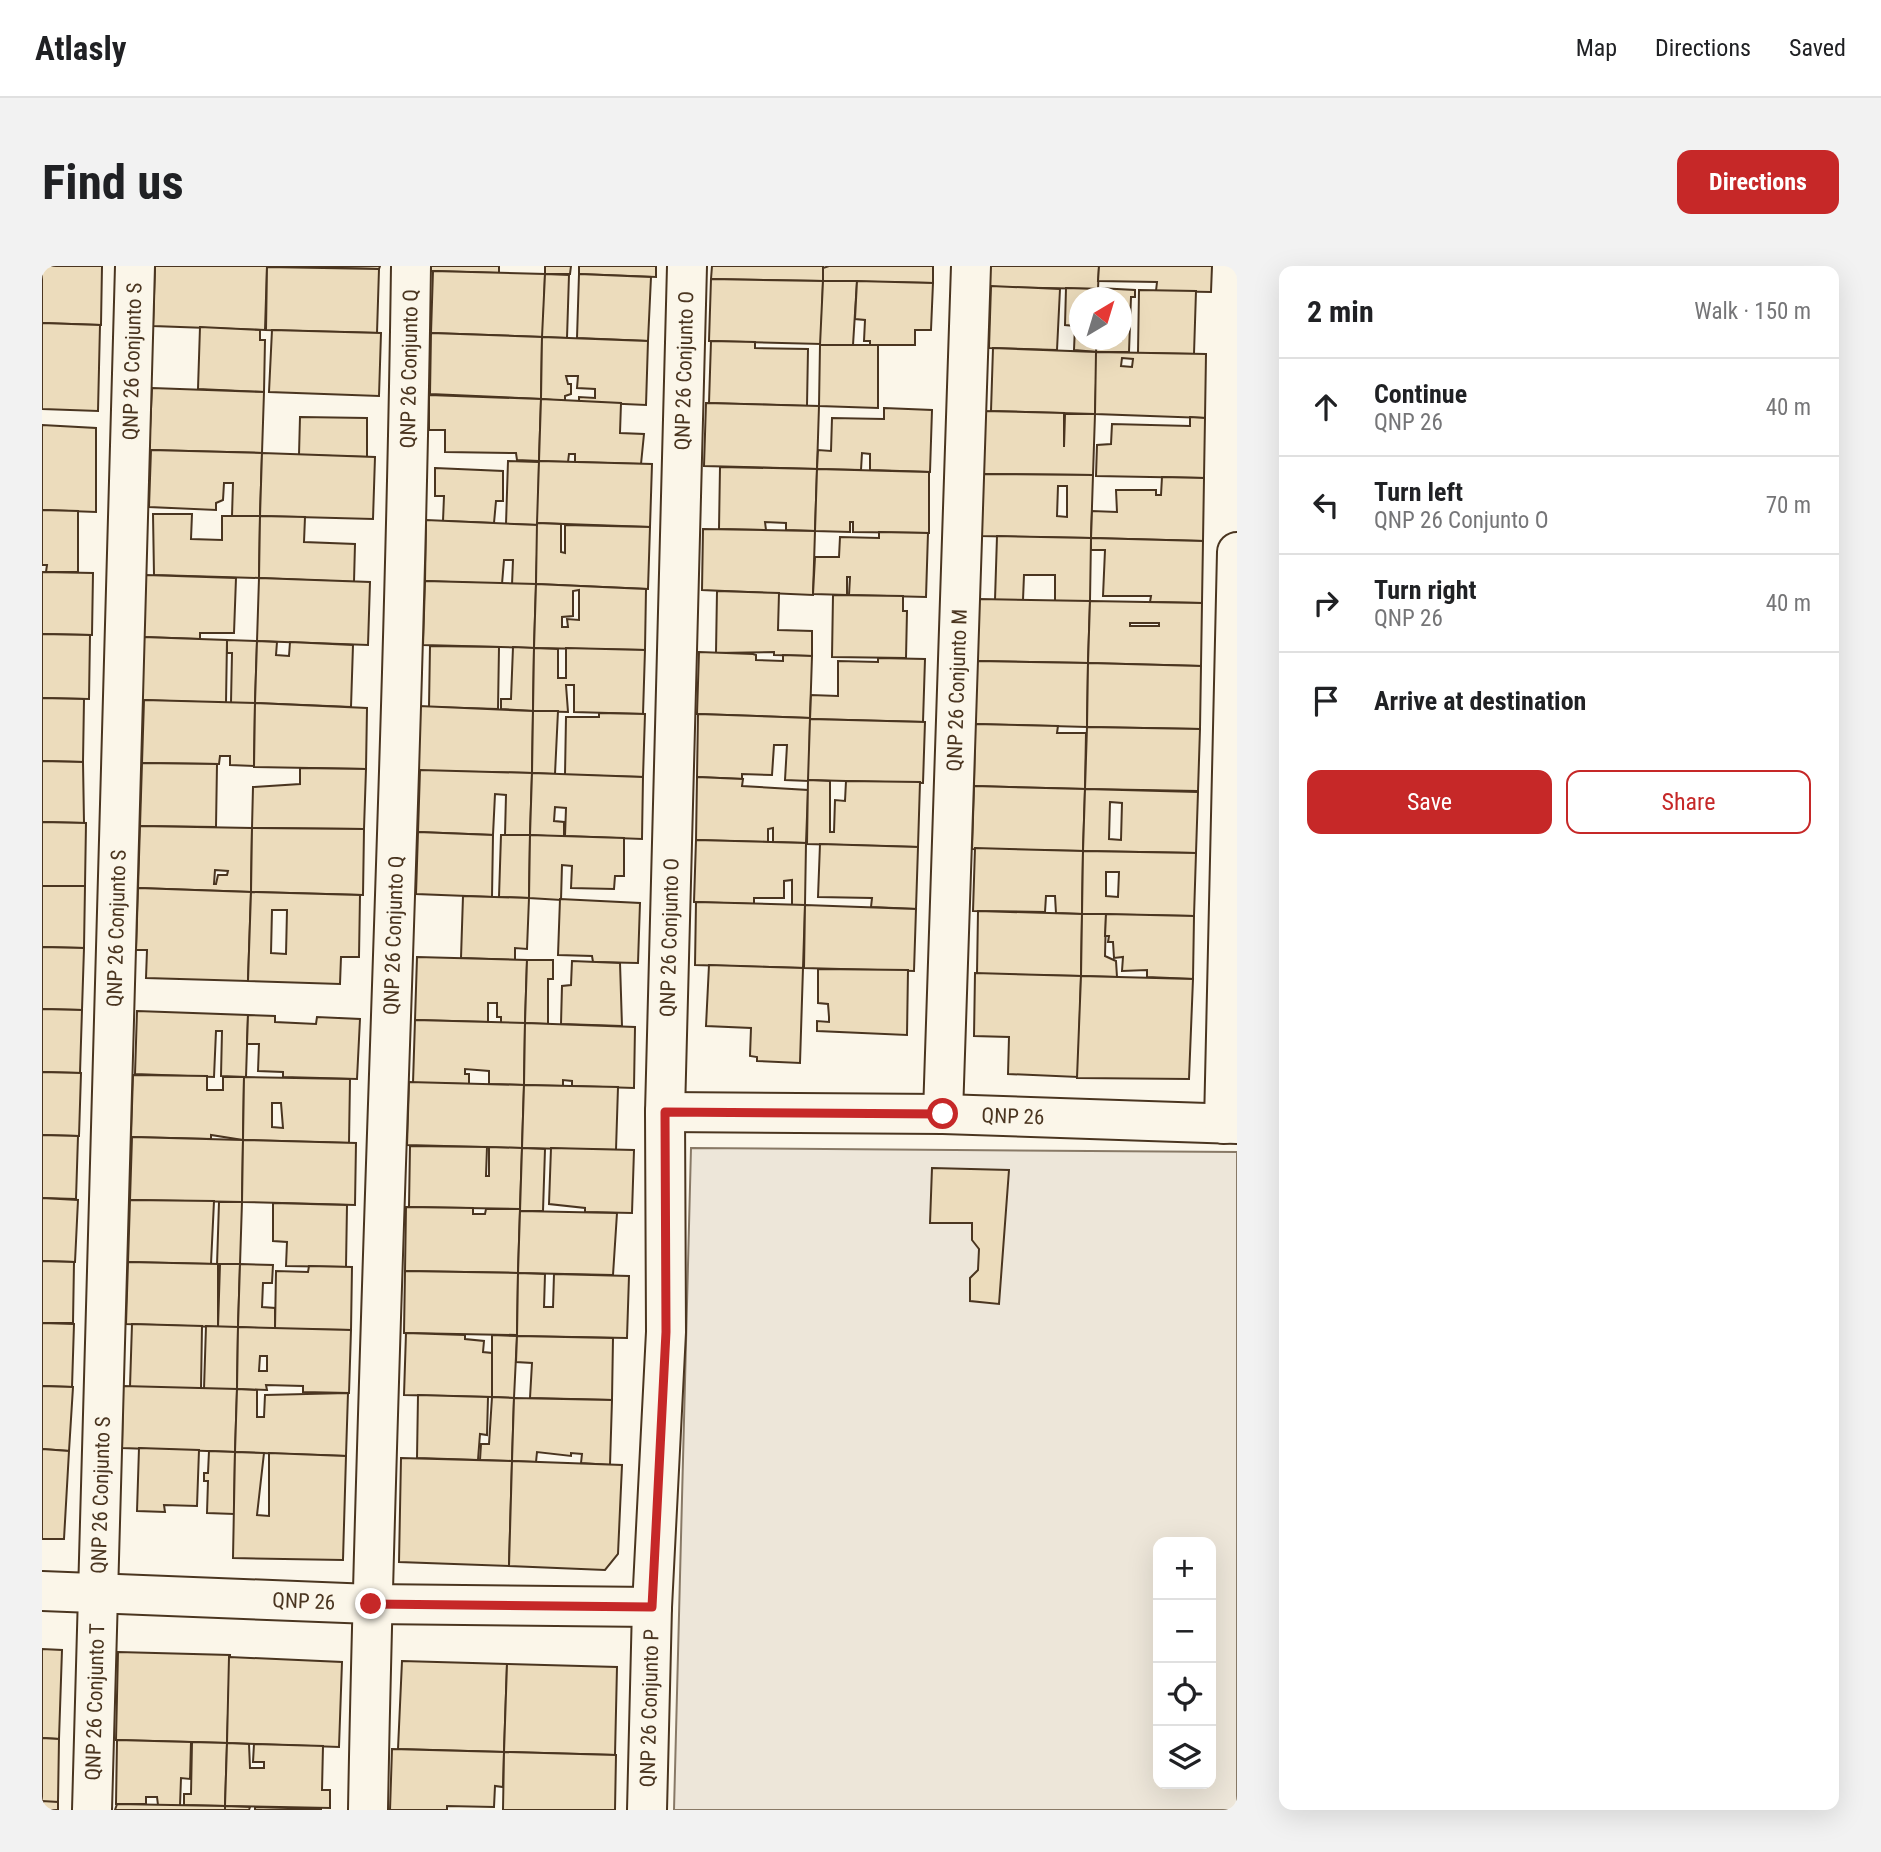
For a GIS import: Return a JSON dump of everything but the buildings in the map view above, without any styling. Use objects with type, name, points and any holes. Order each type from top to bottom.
[{"type":"street","name":"QNP 26 Conjunto S","points":[[99,1592],[135,266]]},
{"type":"street","name":"QNP 26 Conjunto Q","points":[[368,1810],[371,1604],[408,492],[411,266]]},
{"type":"street","name":"QNP 26 Conjunto O","points":[[652,1607],[666,1332],[665,1112],[687,266]]},
{"type":"street","name":"QNP 26 Conjunto M","points":[[943,1114],[971,266]]},
{"type":"street","points":[[1230,1124],[1237,552]]},
{"type":"street","name":"QNP 26","points":[[665,1112],[943,1114],[1230,1124]]},
{"type":"street","name":"QNP 26","points":[[42,1591],[371,1604],[652,1607]]},
{"type":"street","name":"QNP 26 Conjunto T","points":[[92,1810],[99,1592]]},
{"type":"street","name":"QNP 26 Conjunto P","points":[[647,1810],[652,1607]]},
{"type":"shaded area","points":[[691,1148],[1237,1152],[1237,1810],[674,1810]]},
{"type":"route","points":[[371,1604],[652,1607],[666,1332],[665,1112],[943,1114]]}]
